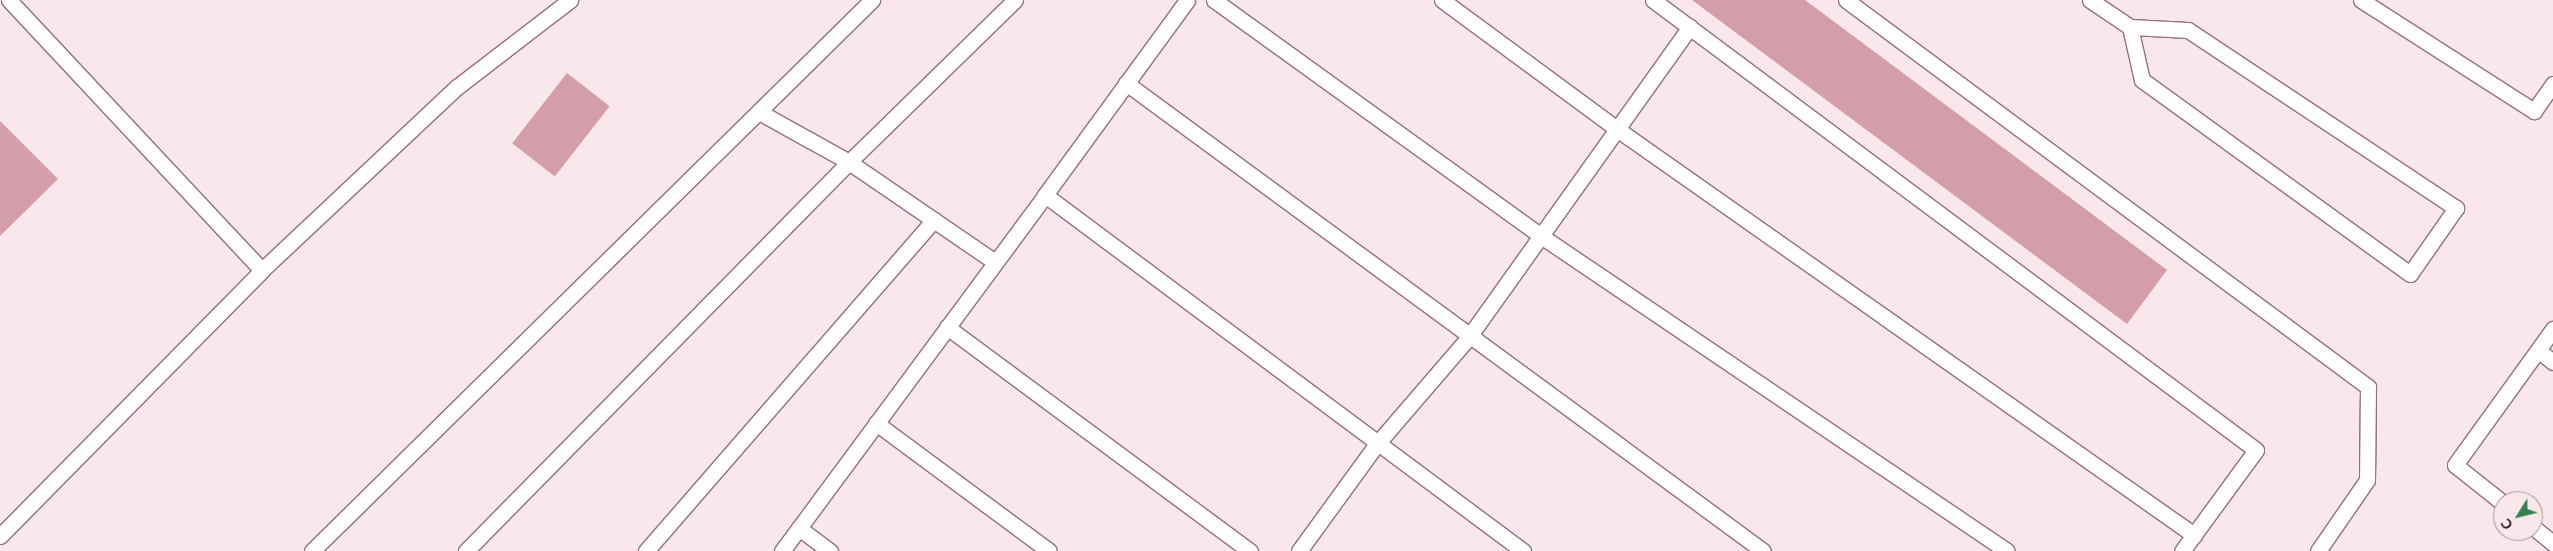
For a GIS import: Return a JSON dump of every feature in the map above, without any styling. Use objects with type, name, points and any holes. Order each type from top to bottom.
[{"type":"lane","points":[[9,0],[262,270]]},
{"type":"lane","points":[[0,536],[262,270],[457,87],[570,0]]},
{"type":"lane","points":[[312,551],[762,113],[872,0]]},
{"type":"lane","points":[[466,551],[849,162],[1015,0]]},
{"type":"lane","points":[[782,551],[1187,0]]},
{"type":"lane","points":[[1214,0],[1541,236],[2006,551]]},
{"type":"lane","points":[[1442,0],[1617,129],[2194,535]]},
{"type":"lane","points":[[1652,0],[2256,450],[2182,551]]},
{"type":"lane","points":[[1846,0],[2368,387],[2367,480],[2318,551]]},
{"type":"lane","points":[[2090,0],[2130,28],[2188,30],[2456,208],[2410,274],[2142,80],[2130,28]]},
{"type":"lane","points":[[2361,0],[2534,110],[2553,84]]},
{"type":"lane","points":[[1299,551],[1376,445],[1468,338],[1690,27]]},
{"type":"lane","points":[[1126,83],[1468,338],[1763,551]]},
{"type":"lane","points":[[762,113],[849,162],[995,262]]},
{"type":"lane","points":[[1044,195],[1376,445],[1523,551]]},
{"type":"lane","points":[[646,551],[934,220]]},
{"type":"lane","points":[[947,327],[1250,551]]},
{"type":"lane","points":[[2493,495],[2455,465],[2553,329]]},
{"type":"lane","points":[[2538,350],[2553,362]]},
{"type":"lane","points":[[876,423],[1049,551]]},
{"type":"lane","points":[[799,528],[830,551]]},
{"type":"building","points":[[1692,0],[1805,0],[2167,270],[2127,324]]},
{"type":"building","points":[[567,73],[610,106],[555,176],[512,143]]},
{"type":"building","points":[[0,121],[58,179],[0,236]]}]
